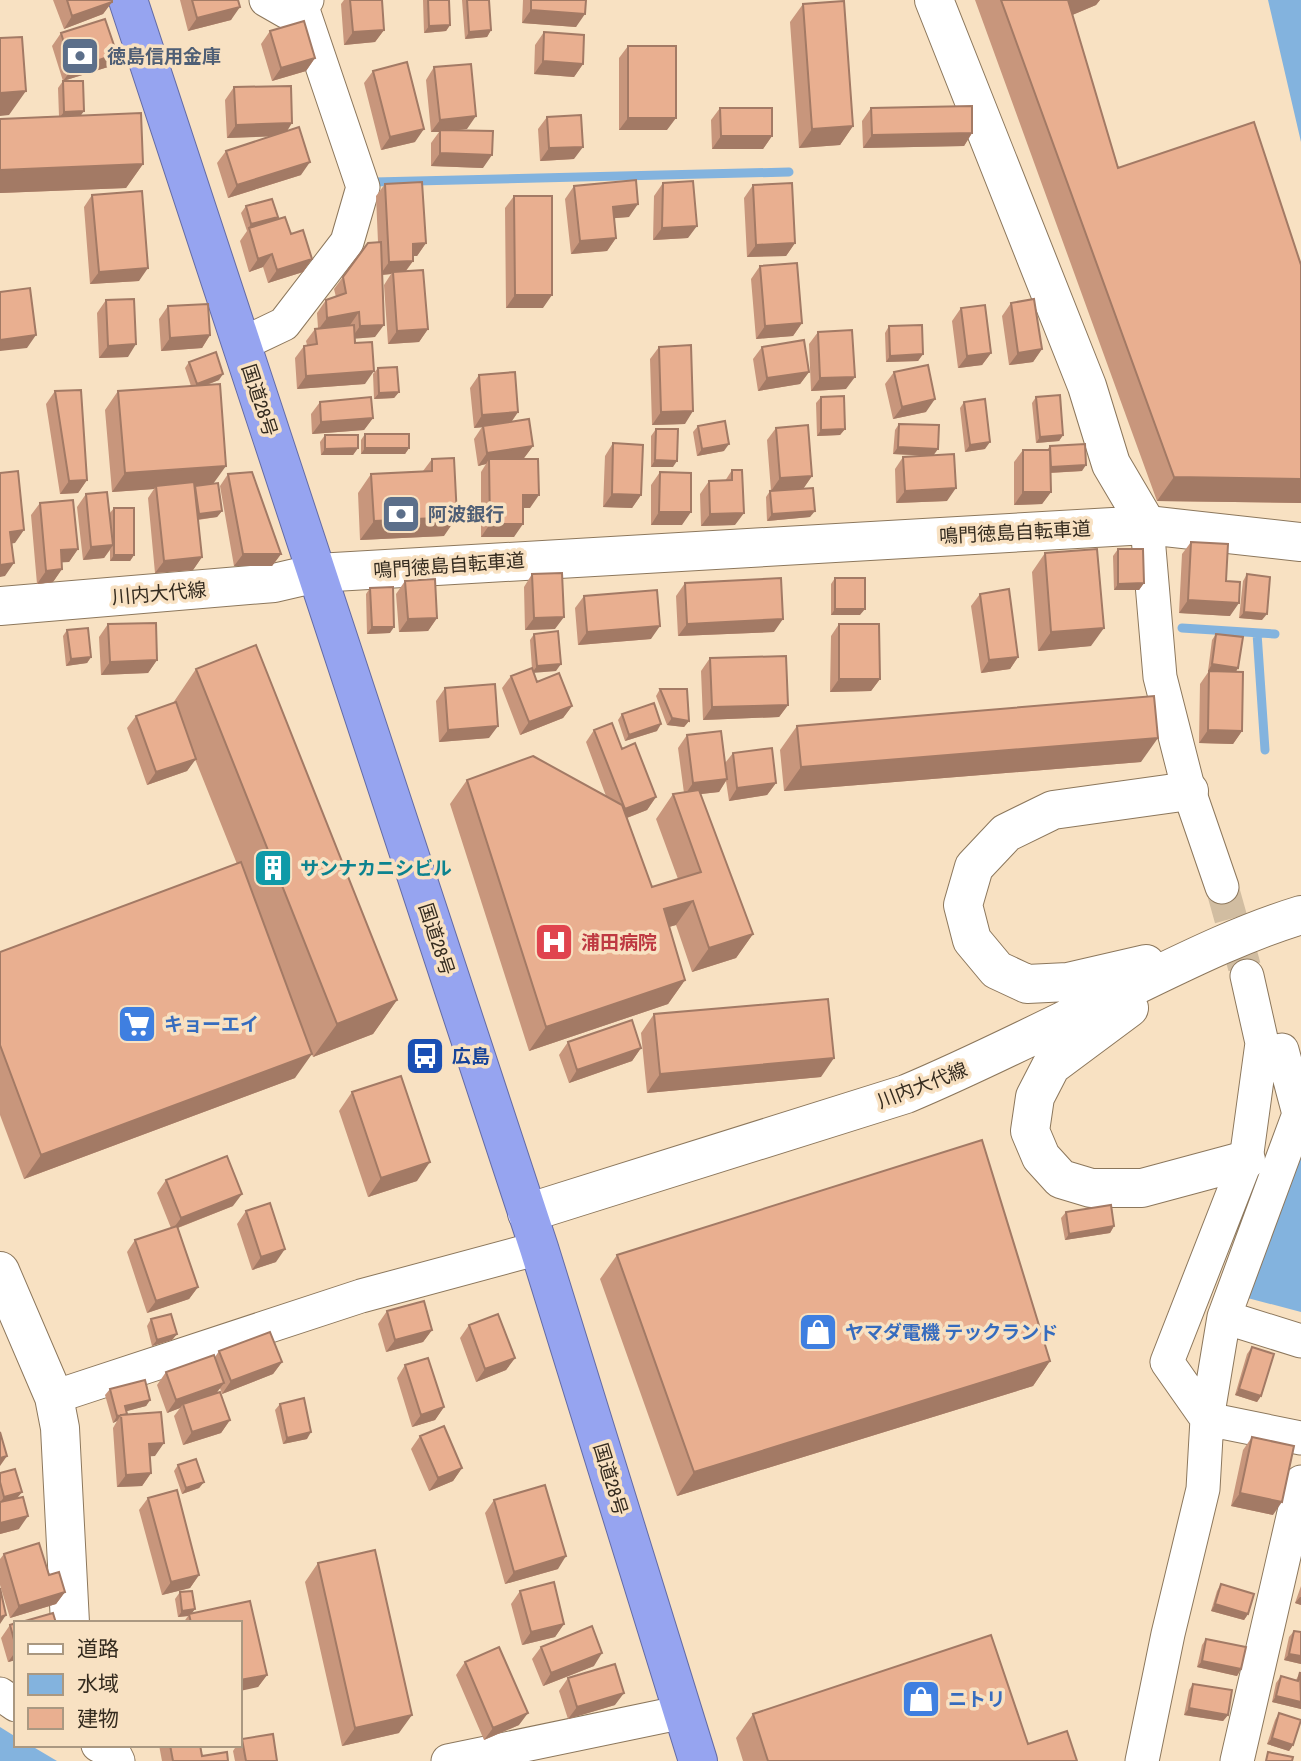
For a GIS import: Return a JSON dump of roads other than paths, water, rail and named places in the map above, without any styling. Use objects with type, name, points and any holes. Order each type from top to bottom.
[{"type":"highway","name":"国道28号","points":[[128,0],[539,1248],[698,1761]]},
{"type":"main road","points":[[934,0],[1087,386],[1111,464],[1147,525]]},
{"type":"main road","name":"鳴門徳島自転車道","points":[[317,573],[1147,525],[1301,542]]},
{"type":"main road","name":"川内大代線","points":[[0,606],[274,583],[317,573]]},
{"type":"main road","points":[[1189,791],[1053,810],[1006,833],[974,867],[963,905],[972,940],[997,970],[1027,984],[1068,982],[1206,951]]},
{"type":"main road","name":"川内大代線","points":[[527,1213],[906,1094],[962,1070],[1206,951],[1271,924],[1301,915]]},
{"type":"main road","points":[[1206,951],[1051,1066],[1035,1097],[1030,1131],[1041,1157],[1060,1179],[1091,1188],[1142,1188],[1245,1160]]},
{"type":"main road","points":[[0,1271],[54,1396],[61,1428],[70,1621]]},
{"type":"street","points":[[242,344],[284,324],[346,242],[363,187],[304,2],[287,12],[266,0]]},
{"type":"street","points":[[1147,525],[1160,677],[1189,791],[1222,887]]},
{"type":"street","points":[[1247,976],[1262,1044],[1245,1160],[1167,1362],[1207,1419],[1301,1438]]},
{"type":"street","points":[[1142,1761],[1168,1634],[1203,1489],[1207,1419],[1224,1317],[1299,1114],[1282,1050]]},
{"type":"street","points":[[54,1396],[361,1296],[539,1248]]},
{"type":"street","points":[[1224,1317],[1301,1341]]},
{"type":"street","points":[[1237,1761],[1301,1482]]},
{"type":"street","points":[[448,1761],[683,1712]]},
{"type":"street","points":[[102,1747],[114,1754],[118,1761]]},
{"type":"water","points":[[1268,0],[1301,0],[1301,142]]},
{"type":"water","points":[[1301,1156],[1301,1312],[1240,1296]]},
{"type":"water","points":[[0,1727],[14,1736],[14,1747],[33,1747],[57,1761],[0,1761]]},
{"type":"waterway","points":[[374,182],[789,172]]},
{"type":"waterway","points":[[1182,628],[1275,634]]},
{"type":"waterway","points":[[1257,633],[1265,750]]},
{"type":"tunnel","points":[[1222,887],[1247,976]]},
{"type":"place","name":"徳島信用金庫","points":[[80,56]]},
{"type":"place","name":"阿波銀行","points":[[401,514]]},
{"type":"place","name":"サンナカニシビル","points":[[273,868]]},
{"type":"place","name":"浦田病院","points":[[554,942]]},
{"type":"place","name":"キョーエイ","points":[[137,1024]]},
{"type":"place","name":"広島","points":[[425,1056]]},
{"type":"place","name":"ヤマダ電機 テックランド","points":[[818,1332]]},
{"type":"place","name":"ニトリ","points":[[921,1699]]}]
